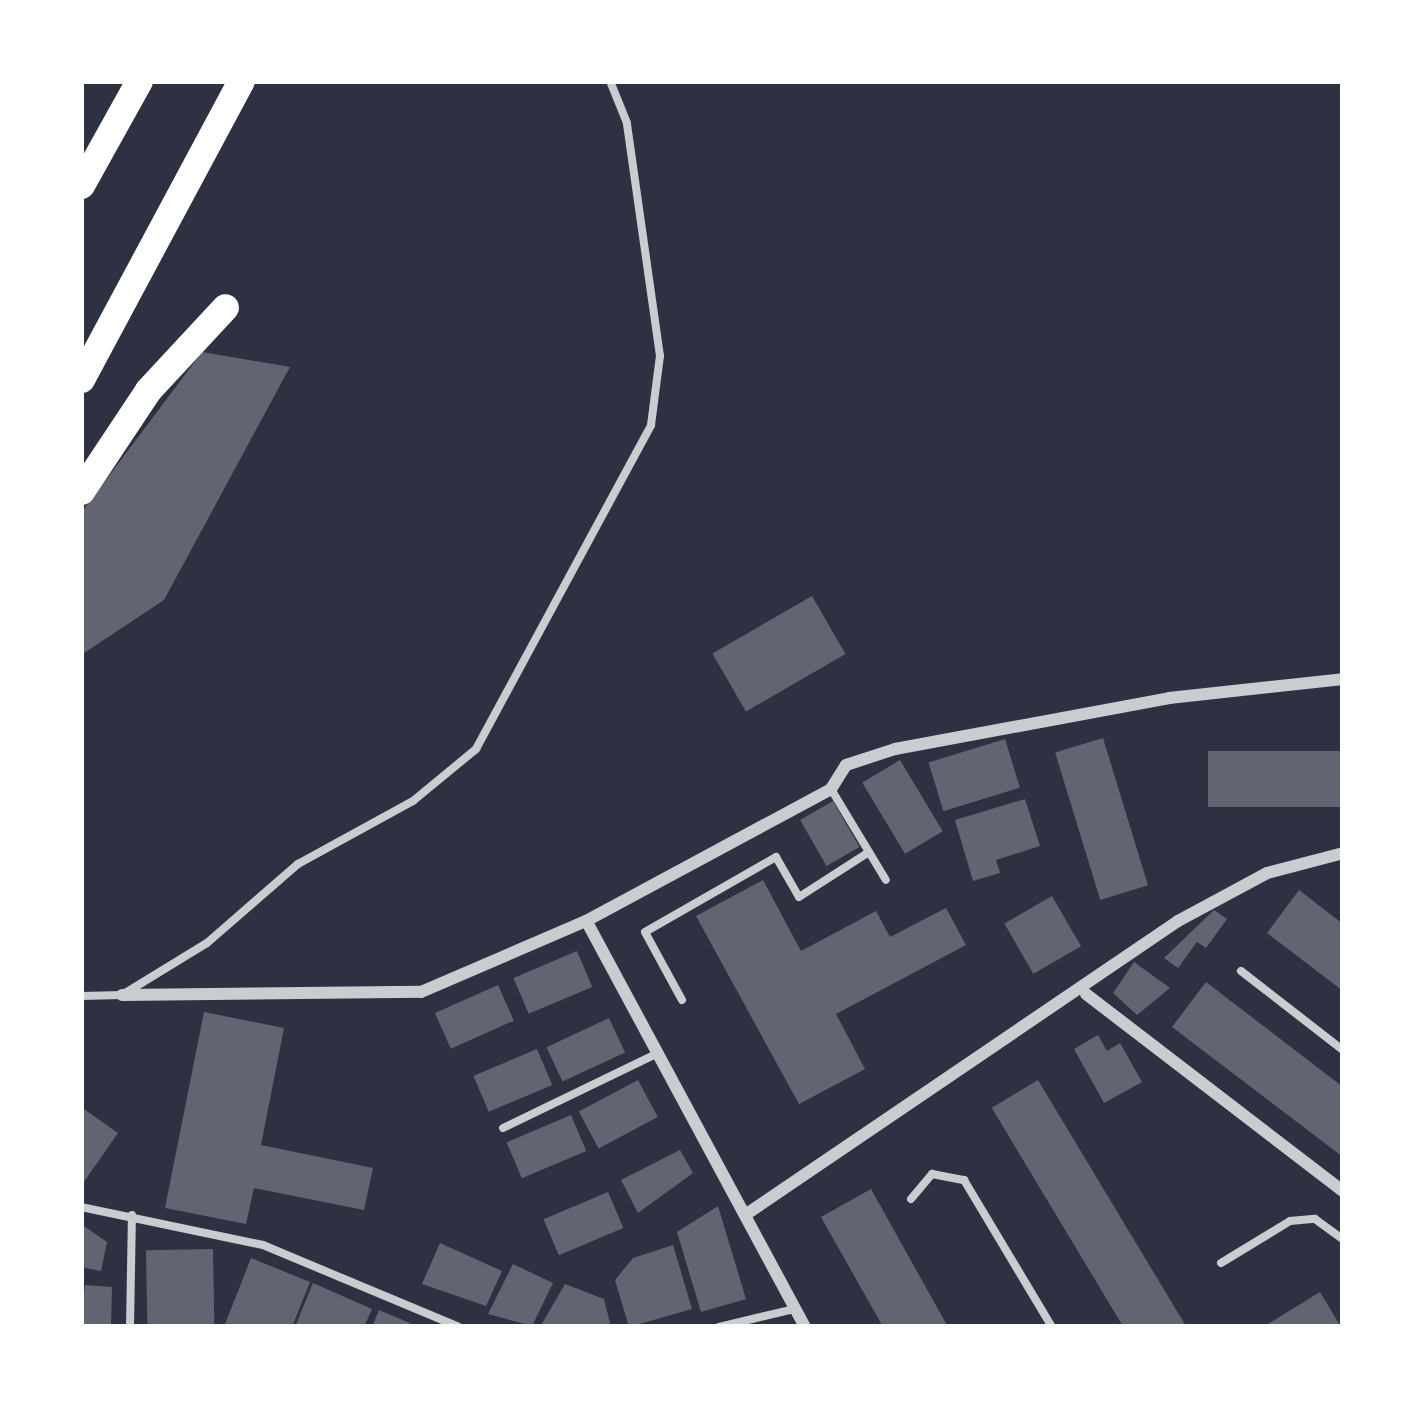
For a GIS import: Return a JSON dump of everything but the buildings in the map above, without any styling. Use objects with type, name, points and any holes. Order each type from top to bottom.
[{"type":"highway","points":[[81,185],[139,81]]},
{"type":"highway","points":[[81,379],[241,81]]},
{"type":"highway","points":[[81,491],[148,390],[225,308]]},
{"type":"street","points":[[122,995],[421,992],[586,921],[831,789],[846,765],[895,749],[1169,698],[1343,679]]},
{"type":"street","points":[[748,1213],[1086,994],[1178,921],[1268,873],[1343,853]]},
{"type":"street","points":[[586,921],[748,1213],[805,1327]]},
{"type":"street","points":[[1086,994],[1343,1191]]},
{"type":"lane","points":[[81,996],[122,995],[207,943],[298,864],[451,776],[623,490],[651,425],[660,356],[627,122],[610,81]]},
{"type":"lane","points":[[831,789],[886,880]]},
{"type":"lane","points":[[682,1000],[645,932],[776,857],[799,897],[869,852]]},
{"type":"lane","points":[[1241,971],[1343,1050]]},
{"type":"lane","points":[[503,1128],[659,1052]]},
{"type":"lane","points":[[910,1199],[932,1174],[964,1180],[1052,1327]]},
{"type":"lane","points":[[81,1207],[263,1245],[460,1327]]},
{"type":"lane","points":[[130,1327],[132,1215]]},
{"type":"lane","points":[[1221,1263],[1290,1221],[1315,1219],[1343,1240]]},
{"type":"lane","points":[[719,1327],[794,1309]]}]
